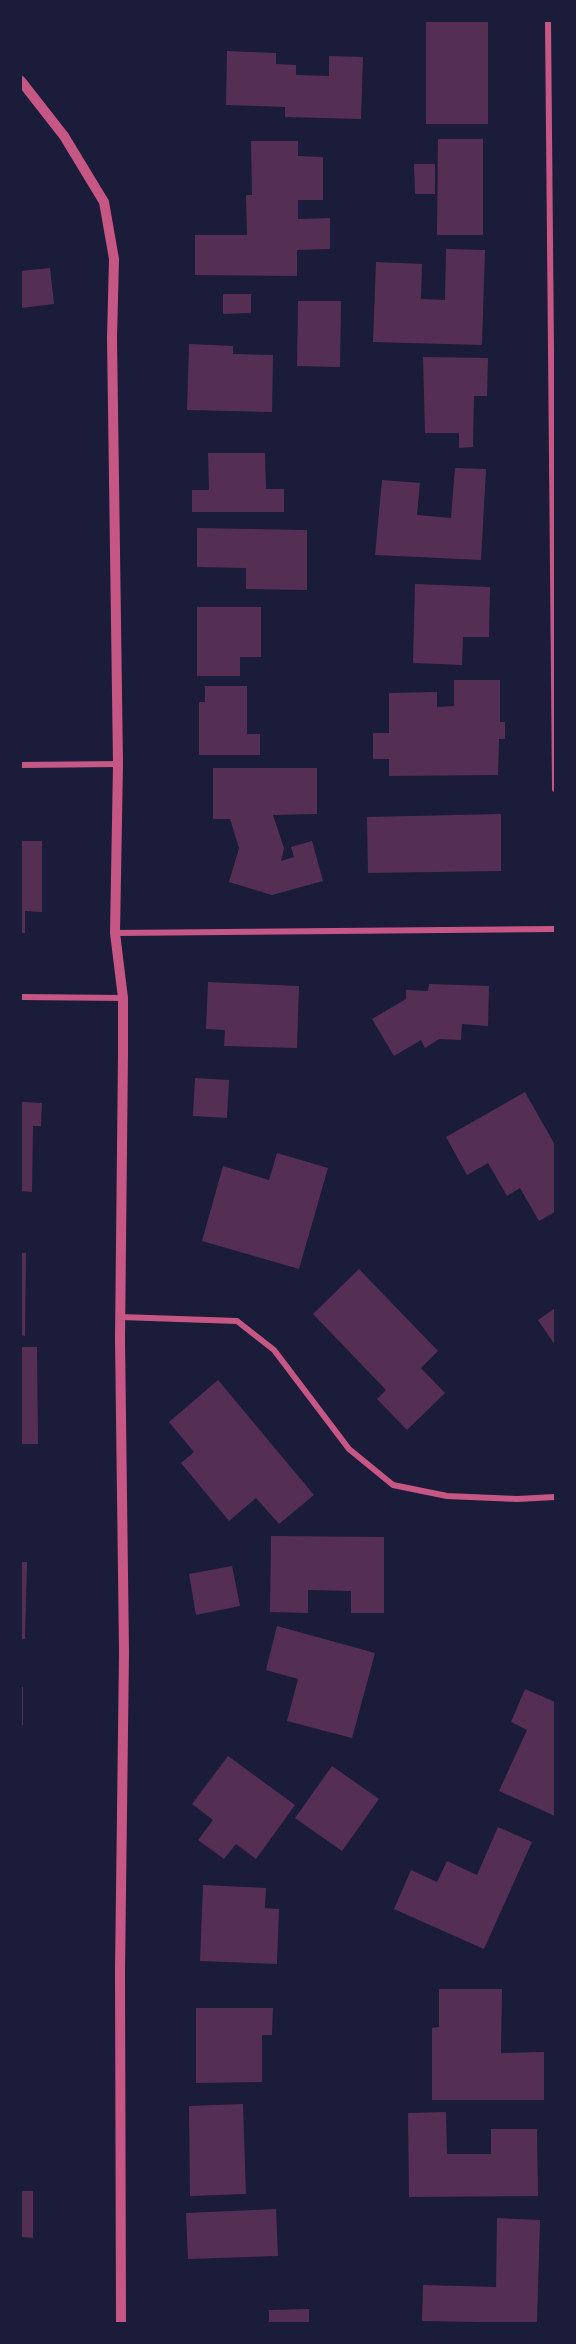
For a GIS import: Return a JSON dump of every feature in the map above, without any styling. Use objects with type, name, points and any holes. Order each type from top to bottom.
[{"type":"street","points":[[548,21],[555,789]]},
{"type":"street","points":[[21,81],[64,136],[104,202],[114,259],[112,350],[118,764],[115,933],[123,998],[123,1206],[120,1317],[124,1652],[120,1963],[121,2323]]},
{"type":"street","points":[[21,765],[118,764]]},
{"type":"street","points":[[115,933],[555,929]]},
{"type":"street","points":[[21,997],[123,998]]},
{"type":"street","points":[[120,1317],[237,1322],[274,1350],[349,1449],[393,1485],[447,1496],[517,1499],[555,1497]]},
{"type":"building","points":[[426,21],[488,21],[488,124],[426,124]]},
{"type":"building","points":[[227,51],[276,53],[276,64],[296,65],[296,75],[329,76],[329,56],[363,57],[361,119],[285,117],[285,107],[226,105]]},
{"type":"building","points":[[438,139],[483,139],[483,235],[437,235]]},
{"type":"building","points":[[251,141],[298,141],[298,156],[323,157],[323,200],[298,200],[298,219],[330,218],[330,249],[297,250],[297,276],[195,275],[195,235],[247,235],[246,195],[252,195]]},
{"type":"building","points":[[414,164],[435,164],[435,194],[415,194]]},
{"type":"building","points":[[446,249],[485,250],[482,345],[373,342],[376,262],[422,264],[421,299],[445,300]]},
{"type":"building","points":[[50,268],[54,304],[21,308],[21,271]]},
{"type":"building","points":[[223,294],[251,294],[251,313],[223,314]]},
{"type":"building","points":[[298,301],[341,301],[340,367],[297,366]]},
{"type":"building","points":[[189,344],[233,346],[233,354],[273,355],[272,412],[187,410]]},
{"type":"building","points":[[423,357],[488,358],[487,396],[474,396],[473,447],[459,448],[459,433],[425,433]]},
{"type":"building","points":[[208,453],[265,453],[266,489],[284,489],[284,512],[192,512],[192,490],[209,490]]},
{"type":"building","points":[[455,468],[486,469],[481,560],[375,555],[382,480],[420,483],[417,515],[451,518]]},
{"type":"building","points":[[197,528],[307,530],[307,590],[246,589],[246,568],[197,567]]},
{"type":"building","points":[[415,584],[490,587],[489,637],[463,637],[462,665],[413,663]]},
{"type":"building","points":[[197,607],[261,607],[261,657],[240,657],[240,676],[197,676]]},
{"type":"building","points":[[454,680],[500,680],[500,722],[505,722],[505,739],[499,739],[498,775],[389,776],[389,759],[373,759],[373,733],[389,733],[389,693],[437,692],[437,707],[454,706]]},
{"type":"building","points":[[205,686],[247,686],[247,734],[260,734],[260,755],[199,755],[199,702],[205,702]]},
{"type":"building","points":[[213,768],[317,768],[317,814],[273,815],[284,848],[281,861],[294,857],[291,847],[312,841],[323,881],[272,895],[229,882],[239,848],[230,819],[213,819]]},
{"type":"building","points":[[501,814],[501,871],[368,873],[367,817]]},
{"type":"building","points":[[21,841],[42,841],[42,912],[25,911],[25,933],[21,933]]},
{"type":"building","points":[[208,982],[299,986],[297,1048],[224,1046],[225,1030],[206,1029]]},
{"type":"building","points":[[429,984],[489,986],[488,1026],[462,1024],[461,1040],[439,1039],[425,1048],[421,1040],[394,1056],[372,1019],[406,999],[406,990],[428,991]]},
{"type":"building","points":[[195,1078],[229,1080],[227,1118],[193,1116]]},
{"type":"building","points":[[525,1092],[555,1145],[555,1212],[539,1221],[520,1188],[507,1196],[488,1163],[467,1175],[446,1137]]},
{"type":"building","points":[[21,1102],[42,1103],[41,1126],[33,1126],[32,1192],[21,1191]]},
{"type":"building","points":[[277,1153],[328,1168],[299,1269],[202,1241],[223,1166],[269,1180]]},
{"type":"building","points":[[21,1253],[26,1253],[25,1336],[21,1335]]},
{"type":"building","points":[[359,1269],[438,1351],[421,1368],[445,1393],[407,1430],[377,1399],[386,1390],[313,1314]]},
{"type":"building","points":[[555,1308],[555,1345],[538,1320]]},
{"type":"building","points":[[21,1347],[37,1347],[38,1444],[21,1444]]},
{"type":"building","points":[[218,1380],[314,1495],[279,1524],[256,1498],[229,1521],[181,1463],[194,1452],[169,1422]]},
{"type":"building","points":[[271,1536],[384,1537],[384,1613],[351,1613],[351,1591],[308,1590],[308,1613],[270,1612]]},
{"type":"building","points":[[21,1562],[27,1562],[25,1639],[21,1639]]},
{"type":"building","points":[[232,1566],[240,1606],[196,1615],[189,1574]]},
{"type":"building","points":[[277,1626],[375,1653],[352,1738],[287,1721],[298,1679],[266,1670]]},
{"type":"building","points":[[21,1687],[23,1687],[23,1725],[21,1725]]},
{"type":"building","points":[[525,1689],[555,1702],[555,1816],[499,1791],[527,1730],[511,1722]]},
{"type":"building","points":[[228,1756],[295,1805],[256,1859],[236,1844],[224,1859],[198,1840],[213,1820],[192,1804]]},
{"type":"building","points":[[332,1766],[379,1799],[342,1851],[295,1818]]},
{"type":"building","points":[[498,1827],[532,1842],[484,1949],[394,1909],[411,1870],[437,1882],[447,1861],[477,1875]]},
{"type":"building","points":[[203,1885],[266,1888],[265,1908],[279,1909],[277,1964],[200,1961]]},
{"type":"building","points":[[439,1989],[502,1989],[501,2053],[544,2052],[544,2100],[432,2100],[432,2028],[439,2027]]},
{"type":"building","points":[[196,2008],[273,2008],[272,2035],[262,2035],[262,2082],[196,2083]]},
{"type":"building","points":[[243,2104],[246,2194],[190,2196],[189,2106]]},
{"type":"building","points":[[446,2112],[447,2154],[491,2154],[491,2129],[537,2129],[538,2196],[409,2197],[408,2113]]},
{"type":"building","points":[[21,2191],[33,2191],[33,2238],[21,2237]]},
{"type":"building","points":[[276,2209],[278,2256],[188,2259],[186,2213]]},
{"type":"building","points":[[497,2218],[540,2220],[537,2323],[422,2321],[423,2285],[496,2287]]},
{"type":"building","points":[[309,2309],[309,2323],[269,2323],[269,2310]]}]
